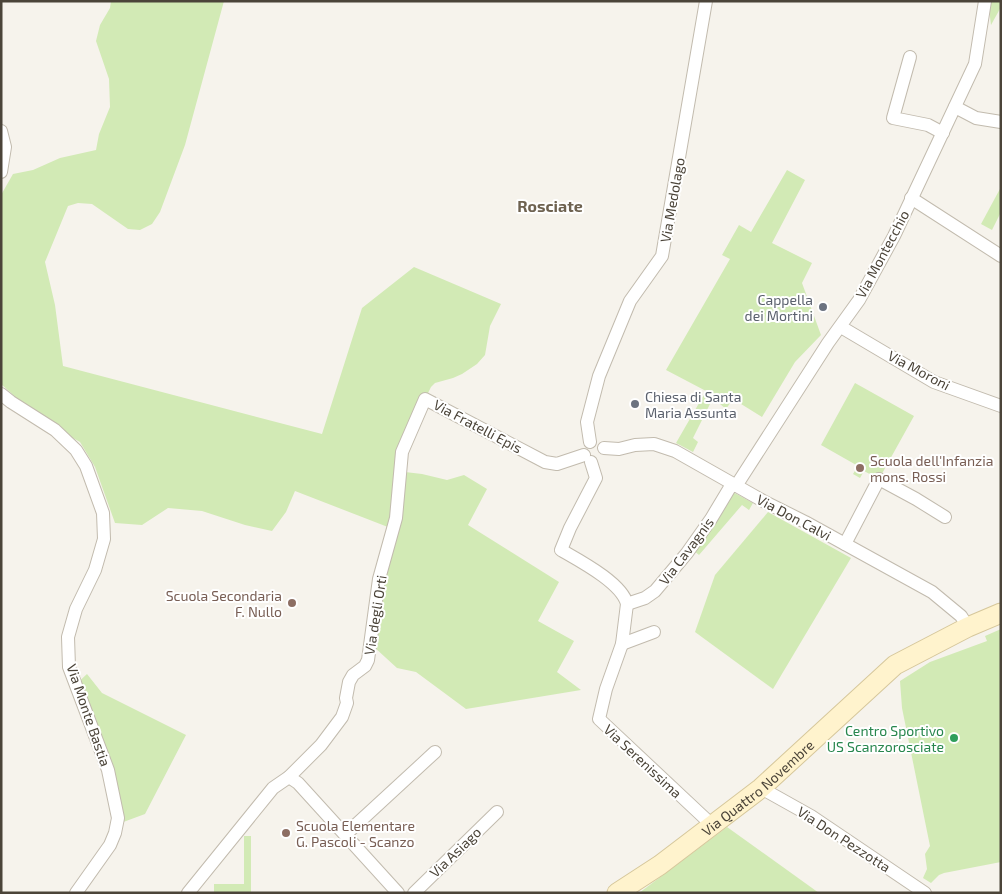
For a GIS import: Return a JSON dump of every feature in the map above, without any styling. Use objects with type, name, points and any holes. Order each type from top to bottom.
[{"type":"street","name":"Via Medolago","points":[[590,442],[587,422],[599,376],[630,302],[662,256],[706,1]]},
{"type":"street","name":"Via Montecchio","points":[[734,485],[828,343],[859,300],[894,236],[975,64],[985,1]]},
{"type":"street","points":[[910,57],[893,118],[928,125],[943,133]]},
{"type":"street","points":[[955,107],[976,118],[1001,122]]},
{"type":"street","points":[[1,131],[5,147],[1,172]]},
{"type":"street","points":[[911,198],[1001,256]]},
{"type":"street","name":"Via Moroni","points":[[841,327],[934,382],[1001,406]]},
{"type":"street","name":"Via Monte Bastia","points":[[1,394],[55,430],[76,450],[86,466],[103,513],[104,539],[95,570],[76,609],[68,637],[69,667],[108,770],[118,818],[110,845],[76,893]]},
{"type":"street","name":"Via Fratelli Epis","points":[[402,452],[425,399],[545,462],[557,464],[588,459]]},
{"type":"street","points":[[588,459],[599,461],[604,455],[604,448],[596,442],[590,442],[586,446],[588,459],[596,478],[570,528],[562,550],[584,563],[612,584],[626,598],[627,604]]},
{"type":"street","name":"Via Don Calvi","points":[[604,448],[620,449],[635,445],[654,444],[674,451],[932,592],[961,616],[968,627]]},
{"type":"street","name":"Via degli Orti","points":[[188,893],[272,788],[289,777],[321,745],[342,717],[348,703],[346,698],[349,682],[353,675],[365,666],[368,660],[379,579],[396,518],[402,452]]},
{"type":"street","points":[[845,544],[879,479],[945,517]]},
{"type":"street","name":"Via Cavagnis","points":[[627,604],[645,598],[655,591],[687,553],[734,485]]},
{"type":"street","name":"Via Serenissima","points":[[627,604],[622,644],[606,689],[599,719],[712,825]]},
{"type":"street","name":"Via Quattro Novembre","points":[[617,893],[660,864],[761,788],[896,665],[968,627],[1001,613]]},
{"type":"street","points":[[622,644],[654,632]]},
{"type":"street","points":[[346,834],[435,752]]},
{"type":"street","points":[[289,777],[298,783],[346,834],[398,893]]},
{"type":"street","name":"Via Don Pezzotta","points":[[761,788],[811,816],[925,893]]},
{"type":"street","name":"Via Asiago","points":[[414,893],[497,812]]},
{"type":"green space","points":[[111,1],[224,1],[185,145],[160,212],[152,224],[140,230],[128,229],[92,204],[78,203],[68,206],[45,262],[55,305],[63,366],[322,434],[362,308],[414,267],[501,304],[490,326],[485,355],[477,364],[462,374],[435,383],[425,399],[402,452],[393,529],[295,491],[286,512],[272,531],[245,525],[202,511],[168,508],[142,525],[115,523],[95,467],[80,442],[22,403],[1,384],[1,195],[13,174],[33,170],[60,158],[96,150],[99,134],[110,107],[109,79],[96,41],[100,25],[110,8]]},
{"type":"green space","points":[[988,1],[1001,1],[1001,7],[991,25]]},
{"type":"green space","points":[[787,170],[805,180],[772,243],[812,263],[802,283],[821,335],[795,362],[762,417],[733,399],[726,409],[713,398],[693,438],[698,442],[693,452],[676,443],[706,391],[666,370],[730,259],[722,255],[739,225],[751,232]]},
{"type":"green space","points":[[1001,187],[1001,212],[992,230],[981,224]]},
{"type":"green space","points":[[855,383],[914,416],[879,479],[864,471],[860,478],[853,474],[858,466],[821,445]]},
{"type":"green space","points":[[405,472],[447,480],[464,475],[487,489],[468,525],[559,582],[538,621],[574,641],[557,672],[581,690],[466,709],[416,672],[397,668],[374,647],[373,636]]},
{"type":"green space","points":[[731,491],[753,503],[749,510],[742,505],[699,555],[693,550]]},
{"type":"green space","points":[[768,512],[851,558],[773,689],[695,632],[715,575]]},
{"type":"green space","name":"Centro Sportivo US Scanzorosciate","points":[[1001,629],[1001,862],[944,873],[931,883],[923,878],[927,869],[925,854],[930,846],[902,708],[900,681],[930,662],[987,641],[985,636]]},
{"type":"green space","points":[[87,674],[102,693],[186,735],[145,814],[118,824],[102,770],[71,689]]},
{"type":"green space","points":[[727,827],[819,893],[639,893]]},
{"type":"green space","points":[[244,836],[251,836],[251,893],[214,893],[214,884],[244,884]]},
{"type":"place","name":"Cappella dei Mortini","points":[[823,307]]},
{"type":"place","name":"Chiesa di Santa Maria Assunta","points":[[635,404]]},
{"type":"place","name":"Scuola dell'Infanzia mons. Rossi","points":[[860,468]]},
{"type":"place","name":"Scuola Secondaria F. Nullo","points":[[292,603]]},
{"type":"place","name":"Centro Sportivo US Scanzorosciate","points":[[954,738]]},
{"type":"place","name":"Scuola Elementare G. Pascoli - Scanzo","points":[[286,833]]},
{"type":"district","name":"Rosciate","points":[[550,205]]}]
